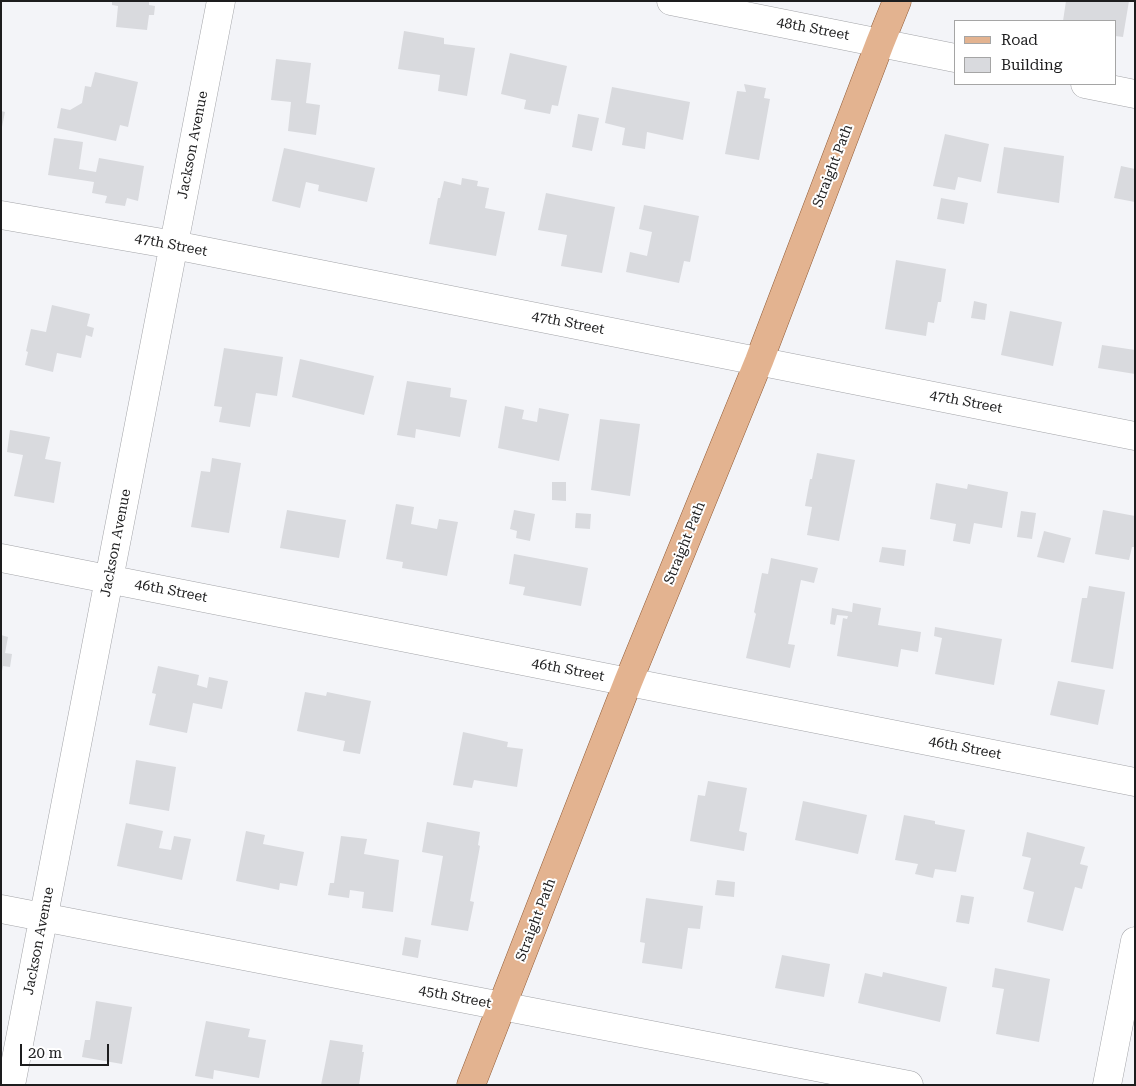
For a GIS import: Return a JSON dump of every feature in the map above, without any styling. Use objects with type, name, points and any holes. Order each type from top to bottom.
[{"type":"main road","name":"Straight Path","points":[[470,1085],[628,682],[759,361],[897,1]]},
{"type":"street","name":"Jackson Avenue","points":[[11,1085],[221,1]]},
{"type":"street","name":"48th Street","points":[[671,1],[954,58]]},
{"type":"street","points":[[1090,85],[1135,94]]},
{"type":"street","name":"47th Street","points":[[1,215],[174,245],[1135,436]]},
{"type":"street","name":"46th Street","points":[[1,558],[1135,782]]},
{"type":"street","name":"45th Street","points":[[1,908],[909,1085]]},
{"type":"street","points":[[1106,1085],[1135,941]]},
{"type":"building","points":[[112,1],[149,1],[149,5],[155,6],[154,15],[149,15],[147,30],[116,27],[118,6],[112,5]]},
{"type":"building","points":[[1066,1],[1129,1],[1123,37],[1116,36],[1116,20],[1063,20]]},
{"type":"building","points":[[404,31],[444,38],[444,44],[475,48],[467,96],[438,91],[440,75],[398,69]]},
{"type":"building","points":[[510,53],[567,66],[558,106],[552,105],[550,114],[524,109],[526,100],[501,94]]},
{"type":"building","points":[[276,59],[311,63],[306,103],[320,105],[316,135],[288,131],[291,102],[271,100]]},
{"type":"building","points":[[95,72],[138,82],[128,127],[120,125],[116,141],[57,128],[61,108],[70,110],[82,103],[85,86],[91,87]]},
{"type":"building","points":[[744,84],[766,88],[764,98],[770,99],[759,160],[725,154],[737,91],[746,92]]},
{"type":"building","points":[[612,87],[690,102],[683,140],[647,132],[645,149],[622,145],[625,128],[605,123]]},
{"type":"building","points":[[1,111],[5,112],[2,127],[1,127]]},
{"type":"building","points":[[578,114],[599,118],[592,151],[572,147]]},
{"type":"building","points":[[945,134],[989,144],[981,182],[958,177],[955,190],[933,186]]},
{"type":"building","points":[[54,138],[83,142],[79,169],[96,172],[99,158],[144,166],[138,201],[127,198],[125,206],[105,203],[107,196],[92,193],[94,182],[48,175]]},
{"type":"building","points":[[1004,147],[1064,156],[1059,203],[997,193]]},
{"type":"building","points":[[284,148],[375,168],[367,202],[318,191],[319,185],[306,182],[300,208],[272,201]]},
{"type":"building","points":[[1121,166],[1135,169],[1135,202],[1114,198]]},
{"type":"building","points":[[462,178],[478,181],[477,186],[489,188],[485,208],[505,212],[496,256],[429,244],[438,198],[440,198],[444,181],[461,185]]},
{"type":"building","points":[[546,193],[615,207],[602,273],[561,266],[567,235],[538,230]]},
{"type":"building","points":[[941,198],[968,203],[964,224],[937,219]]},
{"type":"building","points":[[644,205],[699,216],[690,262],[684,261],[679,283],[626,272],[630,252],[647,256],[652,232],[639,229]]},
{"type":"building","points":[[896,260],[946,269],[941,302],[938,302],[934,323],[928,322],[926,336],[885,329]]},
{"type":"building","points":[[974,301],[987,304],[985,320],[971,318]]},
{"type":"building","points":[[52,305],[90,314],[87,326],[94,328],[92,337],[86,335],[81,358],[57,353],[53,372],[25,365],[31,329],[46,332]]},
{"type":"building","points":[[1010,311],[1062,322],[1053,366],[1001,355]]},
{"type":"building","points":[[1102,345],[1135,350],[1135,374],[1098,368]]},
{"type":"building","points":[[224,348],[283,357],[277,396],[256,393],[250,427],[219,422],[222,407],[214,406]]},
{"type":"building","points":[[300,359],[374,376],[364,415],[292,397]]},
{"type":"building","points":[[407,381],[451,388],[450,397],[467,400],[460,437],[416,429],[415,438],[397,435]]},
{"type":"building","points":[[505,406],[524,410],[522,419],[537,422],[539,408],[569,414],[559,461],[498,448]]},
{"type":"building","points":[[600,419],[640,424],[630,496],[591,490]]},
{"type":"building","points":[[10,430],[50,437],[45,459],[61,462],[54,503],[14,496],[23,455],[7,452]]},
{"type":"building","points":[[817,453],[855,460],[839,541],[807,535],[812,507],[805,506]]},
{"type":"building","points":[[212,458],[241,463],[229,533],[191,527],[201,471],[210,472]]},
{"type":"building","points":[[552,482],[566,482],[566,501],[552,500]]},
{"type":"building","points":[[936,483],[967,489],[968,484],[1008,492],[1002,528],[974,523],[970,544],[953,541],[956,524],[930,519]]},
{"type":"building","points":[[396,504],[414,507],[411,524],[437,529],[439,519],[458,522],[447,576],[402,568],[403,562],[386,559]]},
{"type":"building","points":[[287,510],[346,520],[339,558],[280,548]]},
{"type":"building","points":[[514,510],[535,514],[530,541],[516,538],[517,531],[510,529]]},
{"type":"building","points":[[1103,510],[1135,516],[1135,547],[1132,547],[1129,560],[1095,554]]},
{"type":"building","points":[[1021,511],[1036,513],[1032,539],[1017,537]]},
{"type":"building","points":[[576,513],[591,514],[590,529],[575,528]]},
{"type":"building","points":[[1044,531],[1071,538],[1064,563],[1037,557]]},
{"type":"building","points":[[882,547],[906,550],[904,566],[879,562]]},
{"type":"building","points":[[514,554],[588,568],[581,606],[523,595],[525,587],[509,584]]},
{"type":"building","points":[[771,558],[818,568],[814,583],[801,580],[788,644],[795,645],[790,668],[746,658],[756,614],[754,612],[762,573],[768,574]]},
{"type":"building","points":[[1089,586],[1125,592],[1113,669],[1071,662],[1082,598],[1087,598]]},
{"type":"building","points":[[853,603],[881,608],[878,625],[921,632],[918,652],[901,649],[898,667],[837,656],[843,618],[847,619],[848,616],[837,615],[835,625],[830,624],[832,608],[852,612]]},
{"type":"building","points":[[935,627],[1002,639],[994,685],[935,674],[942,638],[934,636]]},
{"type":"building","points":[[1,635],[8,637],[5,653],[12,654],[10,667],[3,666],[2,671]]},
{"type":"building","points":[[158,666],[199,675],[197,685],[207,688],[209,677],[228,681],[222,709],[193,703],[187,733],[149,725],[156,694],[152,693]]},
{"type":"building","points":[[1058,681],[1105,690],[1098,725],[1050,715]]},
{"type":"building","points":[[305,692],[326,696],[327,692],[371,701],[360,754],[343,751],[345,741],[297,731]]},
{"type":"building","points":[[463,732],[508,742],[507,747],[523,749],[517,787],[474,780],[472,788],[453,785]]},
{"type":"building","points":[[136,760],[176,767],[169,811],[129,804]]},
{"type":"building","points":[[708,781],[747,788],[739,831],[747,833],[744,851],[690,841],[698,795],[705,796]]},
{"type":"building","points":[[803,801],[867,815],[858,854],[795,840]]},
{"type":"building","points":[[904,815],[935,821],[935,824],[965,830],[956,872],[935,869],[933,878],[915,874],[918,864],[895,860]]},
{"type":"building","points":[[427,822],[480,832],[478,845],[480,846],[470,901],[474,902],[468,931],[431,925],[443,856],[422,852]]},
{"type":"building","points":[[126,823],[163,831],[159,848],[171,850],[174,836],[191,839],[182,880],[117,866]]},
{"type":"building","points":[[246,831],[265,835],[263,844],[304,852],[297,886],[280,883],[279,890],[236,881]]},
{"type":"building","points":[[1027,832],[1085,847],[1080,864],[1088,866],[1082,889],[1075,887],[1063,931],[1027,922],[1034,892],[1023,889],[1031,858],[1022,856]]},
{"type":"building","points":[[341,836],[367,839],[364,854],[399,860],[393,912],[362,908],[364,892],[350,890],[349,898],[328,895],[330,883],[334,883]]},
{"type":"building","points":[[717,880],[735,882],[734,897],[715,895]]},
{"type":"building","points":[[961,895],[974,897],[969,924],[956,922]]},
{"type":"building","points":[[646,898],[703,906],[700,929],[688,928],[682,969],[642,963],[645,943],[640,942]]},
{"type":"building","points":[[405,937],[421,940],[418,958],[402,955]]},
{"type":"building","points":[[782,955],[830,964],[824,997],[775,988]]},
{"type":"building","points":[[995,968],[1050,979],[1039,1042],[996,1034],[1004,989],[992,987]]},
{"type":"building","points":[[883,972],[947,987],[940,1022],[858,1003],[865,973],[882,977]]},
{"type":"building","points":[[96,1001],[132,1007],[122,1064],[82,1057],[85,1040],[90,1040]]},
{"type":"building","points":[[206,1021],[250,1029],[248,1037],[266,1040],[259,1078],[214,1070],[213,1079],[195,1076]]},
{"type":"building","points":[[330,1040],[363,1045],[362,1052],[364,1052],[359,1085],[321,1085]]}]
